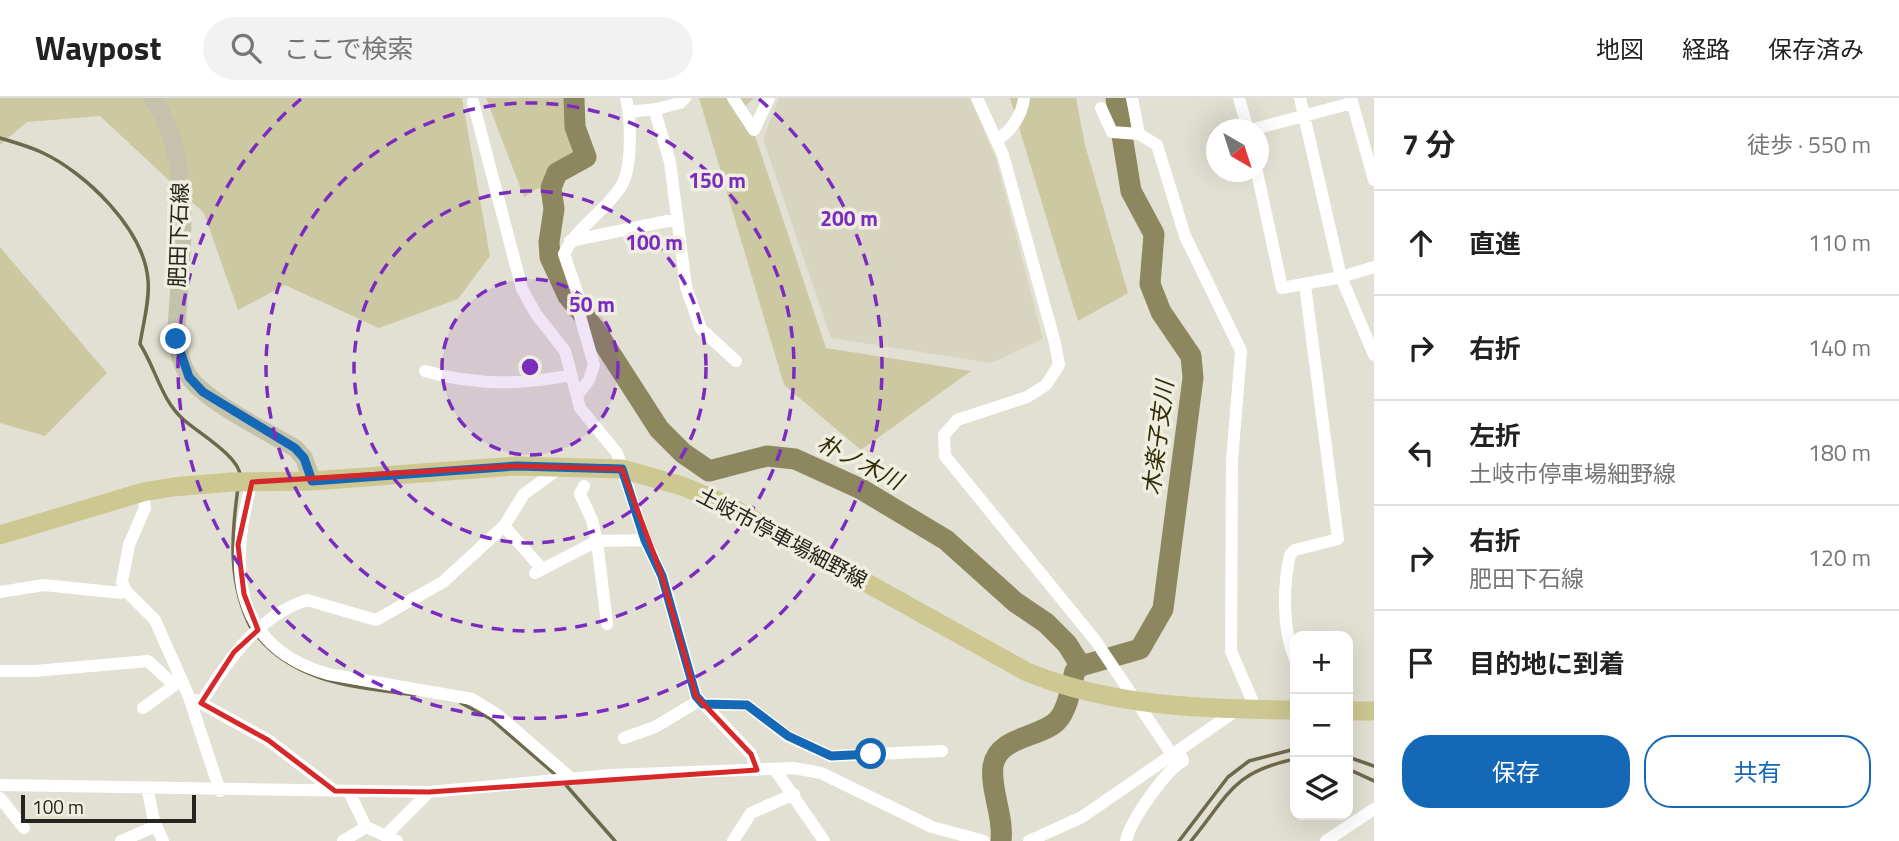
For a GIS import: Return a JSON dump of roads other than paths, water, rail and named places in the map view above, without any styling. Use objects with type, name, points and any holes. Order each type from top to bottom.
[{"type":"main road","name":"肥田下石線","points":[[152,98],[171,134],[182,180],[176,339],[180,359],[189,377],[203,392],[295,448],[304,458],[312,481]]},
{"type":"main road","name":"土岐市停車場細野線","points":[[0,535],[143,492],[244,482],[312,481],[562,465],[622,469],[682,486],[723,503],[1027,672],[1066,688],[1136,703],[1290,709]]},
{"type":"main road","points":[[1353,711],[1374,711]]},
{"type":"street","points":[[577,396],[589,380],[594,365],[580,316],[581,304],[564,254],[570,242],[621,187],[630,134],[626,98]]},
{"type":"street","points":[[629,112],[656,109],[684,101],[685,98]]},
{"type":"street","points":[[733,98],[754,130],[769,98]]},
{"type":"street","points":[[977,98],[996,140],[1052,329],[1059,365],[1046,385],[1027,397],[957,421],[944,435],[945,456],[1095,640],[1136,703],[1184,761],[1174,766],[1163,780],[1132,827],[1126,841]]},
{"type":"street","points":[[996,140],[1010,130],[1020,115],[1024,98]]},
{"type":"street","points":[[1132,98],[1139,134]]},
{"type":"street","points":[[1239,98],[1246,119]]},
{"type":"street","points":[[1300,98],[1341,277],[1374,355]]},
{"type":"street","points":[[1269,125],[1352,100],[1374,180]]},
{"type":"street","points":[[473,102],[522,289],[536,314],[565,351],[586,418],[611,443],[645,540],[662,576],[690,683],[701,702],[751,754],[757,770]]},
{"type":"street","points":[[1029,841],[1082,817],[1247,709],[1231,651],[1232,461],[1241,351],[1185,236],[1157,145],[1139,134],[1112,132],[1101,108]]},
{"type":"street","points":[[656,109],[670,162],[686,287],[701,329],[736,361]]},
{"type":"street","points":[[1259,182],[1282,288],[1341,277],[1374,267]]},
{"type":"street","points":[[570,242],[677,219]]},
{"type":"street","points":[[1290,647],[1286,610],[1290,555],[1303,547],[1338,539],[1305,285]]},
{"type":"street","points":[[425,370],[456,378],[521,383],[571,375]]},
{"type":"street","points":[[201,703],[234,652],[272,619],[307,600],[376,620],[443,582],[504,526],[524,494],[562,465]]},
{"type":"street","points":[[244,482],[239,562],[244,594],[255,633],[315,670],[354,680],[457,694],[482,703],[572,780]]},
{"type":"street","points":[[584,486],[580,494],[592,520],[597,541],[607,624]]},
{"type":"street","points":[[143,492],[145,508],[129,545],[123,575],[126,591],[155,620],[178,683]]},
{"type":"street","points":[[504,526],[538,571],[597,541],[645,540]]},
{"type":"street","points":[[0,592],[44,585],[121,593],[126,591]]},
{"type":"street","points":[[0,671],[35,671],[148,661],[178,683],[189,697],[220,791]]},
{"type":"street","points":[[142,708],[178,683]]},
{"type":"street","points":[[189,697],[268,740],[342,791],[366,827],[392,837],[429,792]]},
{"type":"street","points":[[624,738],[655,726],[701,702],[747,705],[788,736],[831,756],[942,751]]},
{"type":"street","points":[[0,785],[220,791],[429,792],[485,785],[702,770],[805,769],[821,773],[932,827],[984,841]]},
{"type":"street","points":[[776,771],[794,793],[824,841]]},
{"type":"street","points":[[147,788],[156,826],[163,841]]},
{"type":"street","points":[[733,841],[751,813],[794,793]]},
{"type":"street","points":[[0,798],[24,828]]},
{"type":"street","points":[[1325,841],[1374,809]]},
{"type":"street","points":[[121,841],[156,826]]},
{"type":"street","points":[[343,841],[366,827]]},
{"type":"waterway","name":"朴ノ木川","points":[[574,98],[575,127],[586,157],[557,173],[551,188],[554,209],[549,242],[550,257],[568,296],[594,328],[659,429],[683,453],[709,471],[767,456],[795,459],[861,489],[946,540],[1015,602],[1046,623],[1067,644],[1081,666],[1075,671],[1066,704],[1057,721],[1050,727],[1011,743],[996,756],[993,784],[1001,822],[1001,841]]},
{"type":"waterway","name":"木楽子支川","points":[[1081,666],[1140,649],[1163,609],[1193,378],[1191,356],[1161,312],[1150,284],[1154,234],[1131,191],[1116,98]]},
{"type":"waterway","points":[[0,138],[36,150],[76,173],[110,204],[124,222],[136,241],[148,280],[140,344],[164,394],[176,412],[227,454],[239,470],[240,477]]},
{"type":"waterway","points":[[238,488],[233,560],[239,596],[252,630]]},
{"type":"waterway","points":[[257,636],[273,652],[309,674],[350,685],[415,695]]},
{"type":"waterway","points":[[461,703],[491,719],[557,776]]},
{"type":"waterway","points":[[1179,841],[1228,777],[1249,761],[1290,750]]},
{"type":"waterway","points":[[1353,759],[1374,766]]},
{"type":"waterway","points":[[1191,841],[1224,798],[1244,779],[1274,764],[1290,760]]},
{"type":"waterway","points":[[1353,771],[1374,781]]},
{"type":"waterway","points":[[565,784],[615,841]]}]
